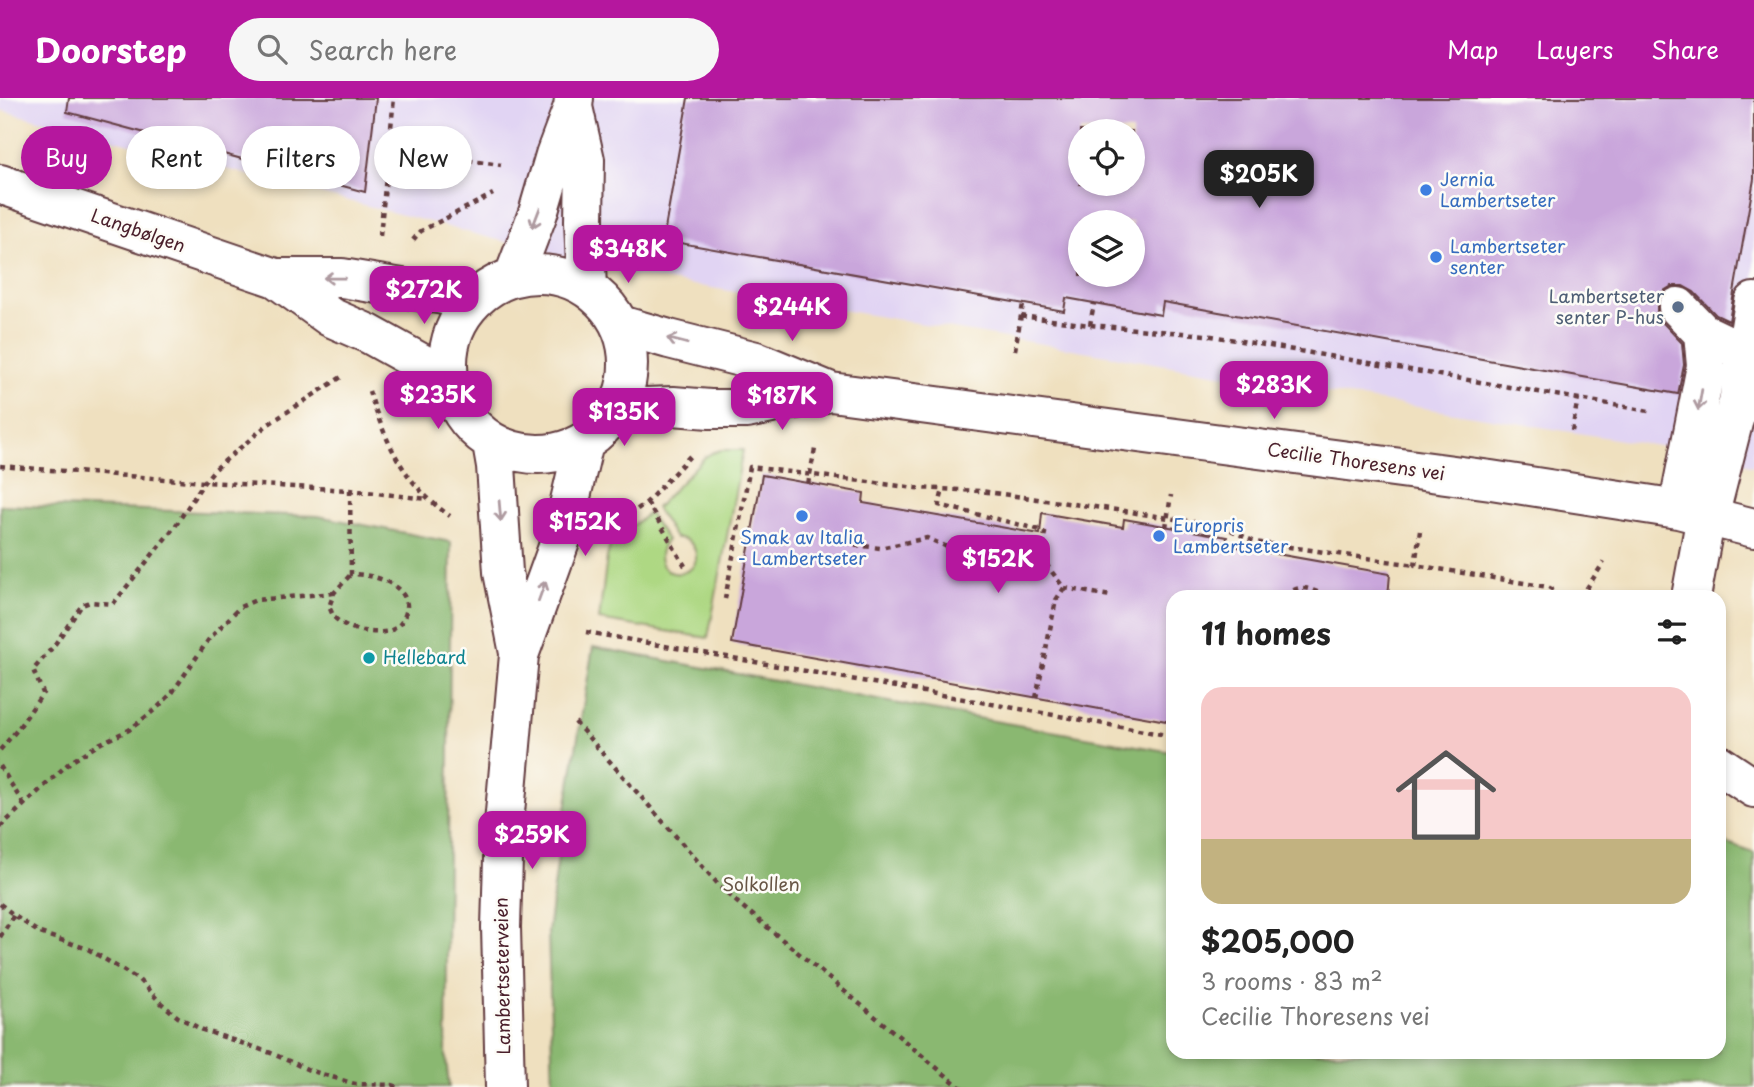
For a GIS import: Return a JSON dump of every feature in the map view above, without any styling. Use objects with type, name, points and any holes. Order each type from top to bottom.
[{"type":"street","points":[[514,276],[538,213],[573,103]]},
{"type":"street","points":[[573,103],[585,160],[587,288]]},
{"type":"street","name":"Langbølgen","points":[[0,184],[276,278],[330,317],[369,334],[448,377]]},
{"type":"street","points":[[552,274],[587,288],[605,304],[620,325],[628,352],[627,381],[617,408],[603,427],[584,442],[554,454],[522,454],[492,443],[470,426],[456,404],[448,377],[447,349],[457,322],[474,300],[499,281],[514,276],[552,274]]},
{"type":"street","name":"Langbølgen","points":[[276,278],[342,278],[474,300]]},
{"type":"street","points":[[1698,514],[1738,403],[1750,354],[1754,302]]},
{"type":"street","points":[[1692,590],[1706,366],[1690,320],[1750,354]]},
{"type":"street","name":"Cecilie Thoresens vei","points":[[620,325],[756,361],[831,391],[1478,478],[1698,514],[1754,528]]},
{"type":"street","name":"Cecilie Thoresens vei","points":[[617,408],[673,406],[747,409],[831,391]]},
{"type":"street","name":"Lambertseterveien","points":[[505,1087],[501,927],[503,850],[519,655],[561,538],[584,442]]},
{"type":"street","name":"Lambertseterveien","points":[[492,443],[502,534],[503,572],[519,655]]},
{"type":"street","points":[[1726,769],[1754,788]]},
{"type":"path","points":[[391,126],[394,98]]},
{"type":"path","points":[[472,162],[504,166]]},
{"type":"path","points":[[379,248],[384,189]]},
{"type":"path","points":[[406,247],[421,231],[499,192]]},
{"type":"path","points":[[1090,325],[1094,303]]},
{"type":"path","points":[[1015,350],[1023,304]]},
{"type":"path","points":[[1021,316],[1206,335],[1598,402]]},
{"type":"path","points":[[0,750],[18,730],[43,693],[33,670],[54,647],[82,605],[90,602],[113,604],[176,525],[214,470],[267,425],[351,371]]},
{"type":"path","points":[[367,385],[380,425],[410,480],[427,499],[457,520]]},
{"type":"path","points":[[1572,432],[1578,398]]},
{"type":"path","points":[[611,528],[647,502],[700,445]]},
{"type":"path","points":[[808,484],[815,449]]},
{"type":"path","points":[[0,466],[427,499]]},
{"type":"path","points":[[725,598],[750,467],[916,488],[980,491],[1168,518],[1225,527],[1255,542],[1415,565],[1553,590]]},
{"type":"path","points":[[943,489],[939,505],[1045,533],[1040,556],[1063,588],[1111,596]]},
{"type":"path","points":[[350,491],[351,575]]},
{"type":"path","points":[[1166,527],[1171,495]]},
{"type":"path","points":[[647,502],[685,566]]},
{"type":"path","points":[[1415,565],[1420,531]]},
{"type":"path","points":[[855,545],[880,548],[926,538],[963,554],[1040,556]]},
{"type":"path","points":[[1586,590],[1604,562]]},
{"type":"path","points":[[363,574],[390,583],[403,594],[408,606],[404,620],[394,631],[378,633],[357,630],[335,618],[329,607],[334,593],[351,575],[363,574]]},
{"type":"path","points":[[1291,590],[1301,587],[1309,590]]},
{"type":"path","points":[[1036,698],[1056,600],[1063,588]]},
{"type":"path","points":[[0,827],[69,763],[101,743],[129,730],[157,708],[172,692],[209,639],[240,607],[256,600],[334,593]]},
{"type":"path","points":[[586,632],[1166,735]]},
{"type":"path","points":[[575,722],[726,893],[960,1087]]},
{"type":"path","points":[[0,766],[24,805]]},
{"type":"path","points":[[0,904],[40,933],[88,948],[139,980],[178,1017],[203,1030],[271,1053],[309,1070],[355,1084],[399,1087]]},
{"type":"path","points":[[0,937],[14,915]]},
{"type":"shaded area","name":"Lambertseter senter","points":[[0,98],[1754,98],[1754,466],[1690,451],[629,274],[303,189],[360,189],[360,126],[241,126],[241,173],[227,169],[227,126],[126,126],[126,143],[112,139],[112,126],[61,126],[0,110]]},
{"type":"green space","points":[[721,450],[743,450],[708,638],[599,620],[611,543],[649,513],[667,540],[660,553],[663,566],[672,573],[679,573],[687,571],[695,563],[693,546],[688,541],[675,538],[656,508],[705,457]]},
{"type":"green space","points":[[0,505],[318,516],[451,542],[446,1058],[449,1087],[0,1087]]},
{"type":"green space","name":"Solkollen","points":[[593,647],[1166,751],[1166,1059],[1726,1059],[1726,843],[1754,853],[1754,1087],[553,1087],[548,932]]},
{"type":"building","points":[[69,98],[376,98],[365,192],[354,189],[360,189],[360,126],[241,126],[241,159],[227,155],[227,126],[126,128],[67,112]]},
{"type":"building","name":"Lambertseter senter","points":[[688,98],[1754,98],[1754,179],[1729,321],[1716,315],[1694,292],[1683,286],[1672,286],[1662,292],[1657,300],[1657,312],[1662,322],[1682,343],[1684,365],[1678,394],[1163,302],[1161,315],[1066,298],[1064,311],[663,240]]},
{"type":"building","points":[[762,475],[864,493],[863,503],[1040,534],[1042,513],[1123,527],[1124,519],[1227,537],[1226,545],[1390,574],[1389,590],[1166,590],[1166,721],[732,643]]},
{"type":"place","name":"Jernia Lambertseter","points":[[1426,190]]},
{"type":"place","name":"Lambertseter senter","points":[[1436,257]]},
{"type":"place","name":"Lambertseter senter P-hus","points":[[1678,307]]},
{"type":"place","name":"Smak av Italia - Lambertseter","points":[[802,516]]},
{"type":"place","name":"Europris Lambertseter","points":[[1159,536]]},
{"type":"place","name":"Hellebard","points":[[369,658]]}]
